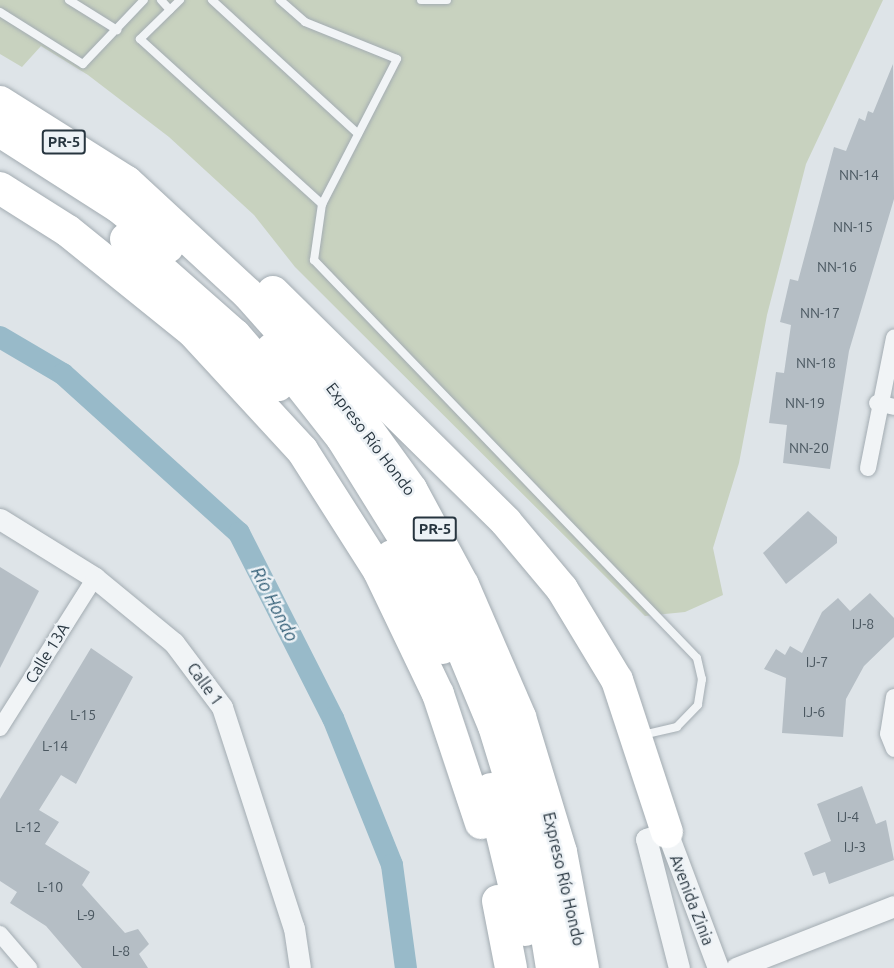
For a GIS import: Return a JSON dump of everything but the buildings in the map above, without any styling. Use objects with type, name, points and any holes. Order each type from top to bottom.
[{"type":"highway","name":"Expreso Río Hondo","points":[[0,102],[127,182],[248,294],[370,433],[440,538],[520,717],[561,852],[584,968]]},
{"type":"highway","points":[[0,132],[119,207],[201,274],[265,340],[342,438],[439,594],[494,726],[534,856],[552,968]]},
{"type":"highway","points":[[0,152],[109,223],[218,320],[330,446],[455,669],[512,860],[531,968]]},
{"type":"highway","points":[[127,182],[178,208],[240,261],[506,522],[562,589],[597,645],[639,736],[656,836]]},
{"type":"highway","points":[[0,188],[68,231],[193,332],[302,450],[344,512],[438,694],[469,780],[511,968]]},
{"type":"street","points":[[868,468],[877,403],[894,338]]},
{"type":"street","points":[[877,403],[894,407]]},
{"type":"street","name":"Calle 1","points":[[0,519],[95,578],[174,644],[222,707],[294,928],[300,968]]},
{"type":"street","name":"Calle 13A","points":[[0,728],[95,578]]},
{"type":"street","points":[[894,697],[888,734],[894,749]]},
{"type":"street","name":"Avenida Zinia","points":[[656,836],[679,968]]},
{"type":"street","name":"Avenida Zinia","points":[[656,836],[718,968]]},
{"type":"street","points":[[736,968],[894,906]]},
{"type":"street","points":[[0,934],[28,968]]},
{"type":"lane","points":[[69,0],[117,30]]},
{"type":"lane","points":[[0,12],[83,64],[144,0]]},
{"type":"lane","points":[[161,0],[170,10]]},
{"type":"lane","points":[[180,0],[140,39],[322,204]]},
{"type":"lane","points":[[212,0],[358,134]]},
{"type":"lane","points":[[280,0],[305,22],[397,59],[322,204],[313,248],[322,271],[697,658],[702,679],[698,705],[677,727],[639,736]]},
{"type":"lane","points":[[421,0],[447,0]]},
{"type":"green space","points":[[0,0],[883,0],[806,164],[767,315],[739,463],[713,548],[723,595],[685,612],[645,616],[295,267],[254,215],[169,137],[88,75],[41,46],[22,67],[0,54]]},
{"type":"waterway","name":"Río Hondo","points":[[0,337],[63,374],[239,533],[333,718],[392,865],[406,968]]}]
